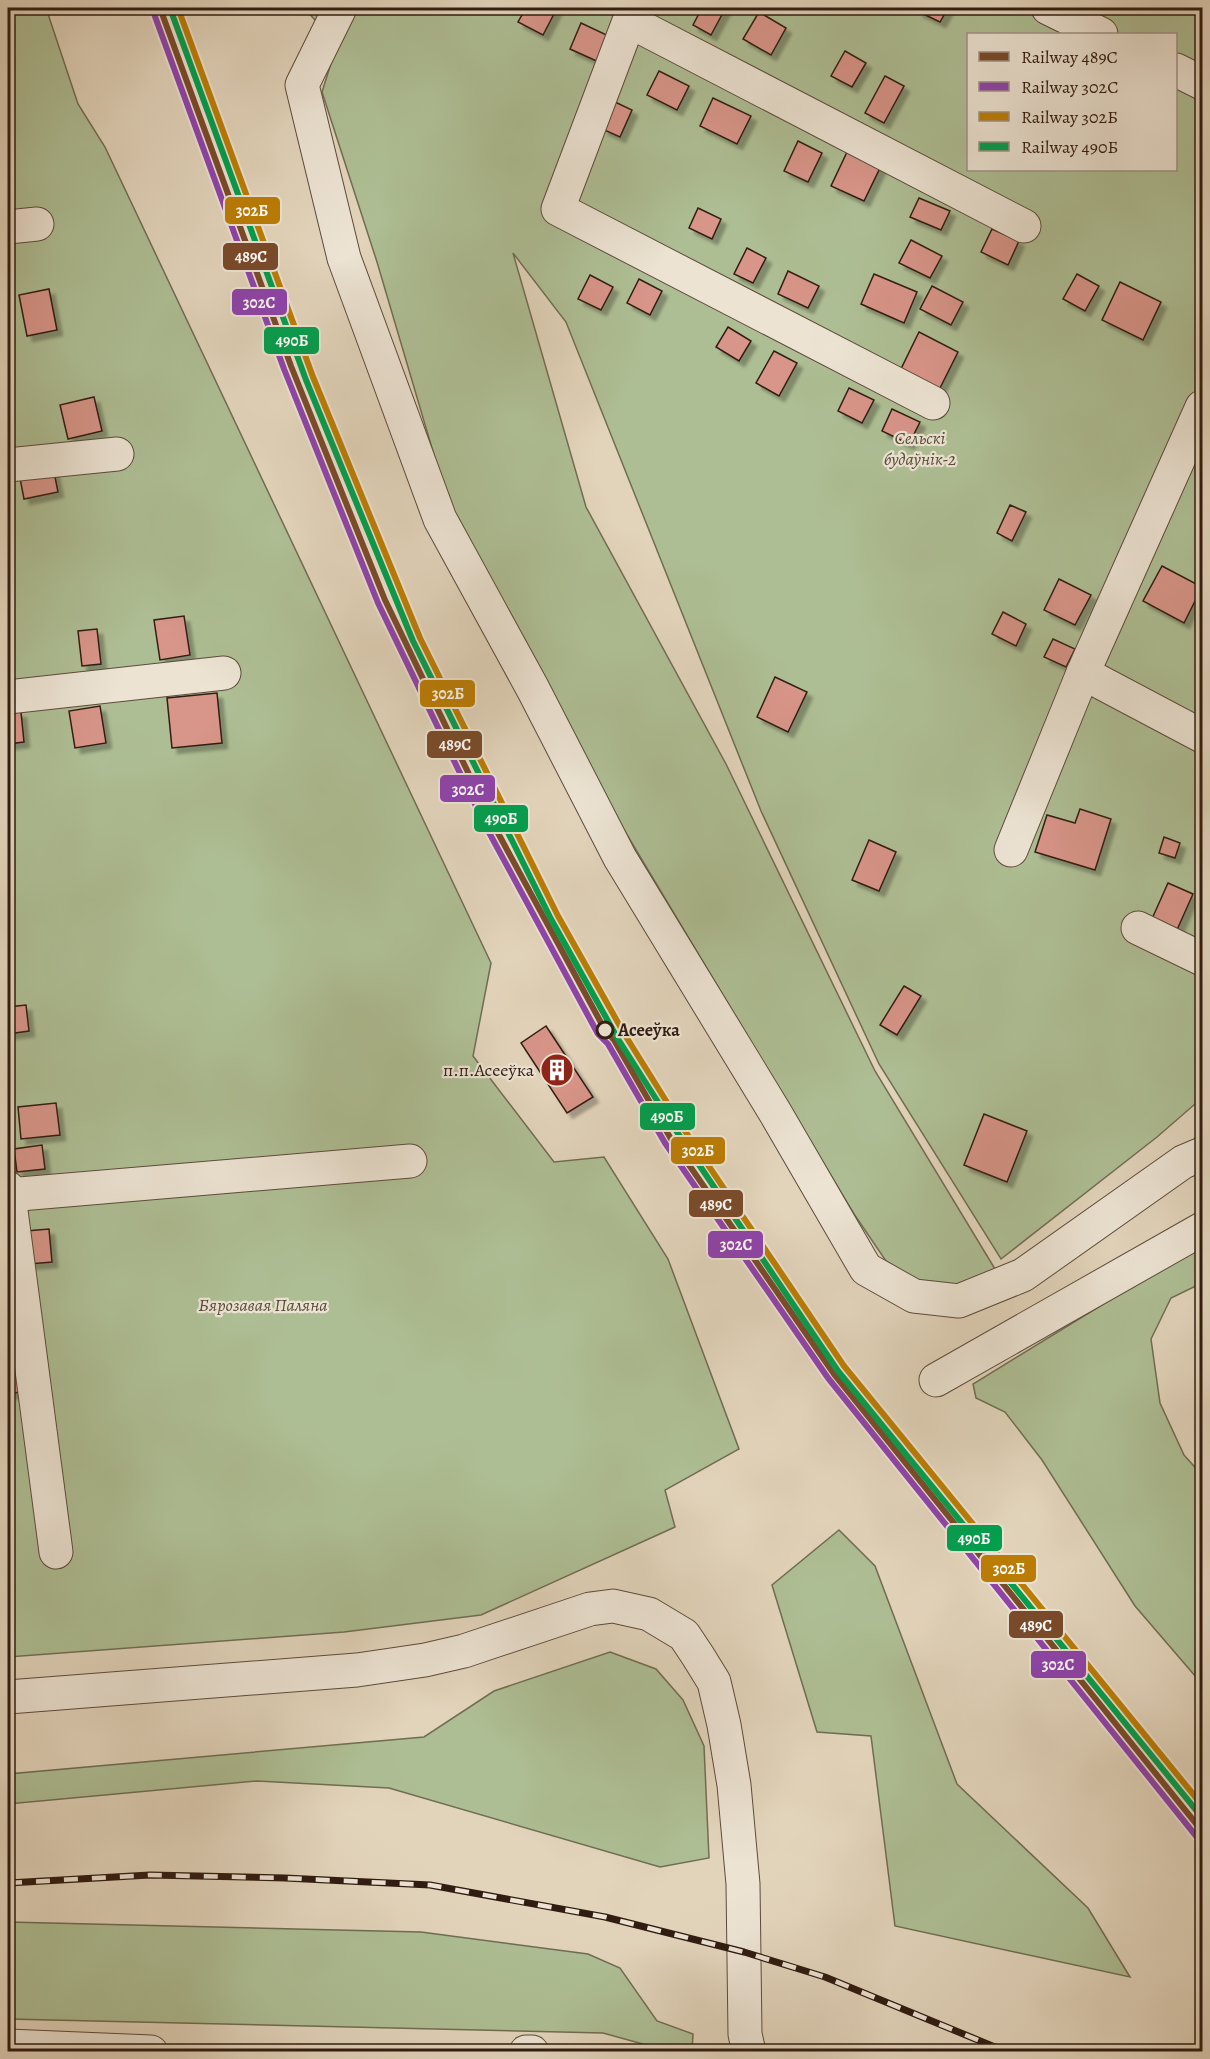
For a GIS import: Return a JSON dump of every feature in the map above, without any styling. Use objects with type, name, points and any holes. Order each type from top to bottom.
[{"type":"street","points":[[340,8],[302,85],[344,258],[440,519],[533,689],[620,858],[776,1114],[867,1269],[914,1296],[959,1301],[1023,1275],[1183,1162],[1203,1154]]},
{"type":"street","points":[[1048,8],[1099,33]]},
{"type":"street","points":[[933,403],[558,209],[623,12],[1024,226]]},
{"type":"street","points":[[1177,70],[1203,83]]},
{"type":"street","points":[[1011,850],[1083,673],[1203,407]]},
{"type":"street","points":[[8,465],[117,454]]},
{"type":"street","points":[[1083,673],[1203,735]]},
{"type":"street","points":[[8,697],[224,674]]},
{"type":"street","points":[[1138,928],[1203,959]]},
{"type":"street","points":[[56,1552],[8,1193],[410,1161]]},
{"type":"street","points":[[936,1380],[1203,1229]]},
{"type":"street","points":[[8,1697],[369,1669],[464,1651],[590,1609],[613,1606],[649,1614],[684,1635],[714,1682],[719,1703],[734,1785],[743,1884],[745,2034],[749,2052]]},
{"type":"street","points":[[8,2046],[151,2052]]},
{"type":"street","points":[[526,2052],[532,2052]]},
{"type":"green space","name":"Бярозавая Паляна","points":[[8,8],[46,8],[78,104],[105,147],[491,963],[473,1056],[554,1162],[604,1157],[668,1259],[739,1449],[665,1490],[675,1527],[481,1615],[344,1632],[8,1657]]},
{"type":"green space","name":"Сельскі будаўнік-2","points":[[304,8],[1202,8],[1202,1098],[1157,1137],[1001,1259],[879,1064],[761,811],[566,322],[513,253],[586,507],[726,764],[875,1071],[995,1269],[958,1285],[922,1283],[886,1261],[854,1214],[587,768],[447,499],[377,262],[322,92],[337,44]]},
{"type":"green space","points":[[1202,1248],[1202,1283],[1171,1298],[1151,1339],[1160,1403],[1184,1455],[1202,1475],[1202,1684],[1135,1606],[1042,1460],[1005,1412],[976,1398],[973,1384],[1136,1284]]},
{"type":"green space","points":[[839,1530],[875,1566],[957,1784],[1088,1908],[1130,1977],[895,1926],[871,1736],[817,1732],[772,1585]]},
{"type":"green space","points":[[610,1652],[656,1669],[683,1700],[704,1746],[709,1858],[660,1867],[389,1788],[257,1781],[8,1804],[8,1774],[424,1737],[494,1691]]},
{"type":"green space","points":[[8,1922],[421,1932],[588,1954],[620,1968],[657,2021],[693,2034],[692,2051],[668,2051],[603,2033],[8,2019]]},
{"type":"building","points":[[526,8],[556,10],[543,35],[518,22]]},
{"type":"building","points":[[702,8],[725,9],[711,35],[693,25]]},
{"type":"building","points":[[919,8],[948,8],[940,22],[917,11]]},
{"type":"building","points":[[759,12],[786,28],[771,55],[743,39]]},
{"type":"building","points":[[581,23],[613,38],[601,63],[570,49]]},
{"type":"building","points":[[845,51],[866,63],[852,87],[831,76]]},
{"type":"building","points":[[659,71],[689,86],[677,110],[647,95]]},
{"type":"building","points":[[885,76],[904,86],[884,123],[865,113]]},
{"type":"building","points":[[713,98],[751,116],[737,144],[700,126]]},
{"type":"building","points":[[615,102],[632,110],[620,137],[602,129]]},
{"type":"building","points":[[798,141],[822,153],[808,182],[784,171]]},
{"type":"building","points":[[848,150],[881,166],[864,201],[831,186]]},
{"type":"building","points":[[919,198],[950,211],[941,230],[910,217]]},
{"type":"building","points":[[698,208],[721,219],[712,239],[689,228]]},
{"type":"building","points":[[992,229],[1019,241],[1008,265],[981,252]]},
{"type":"building","points":[[911,240],[942,256],[930,278],[899,263]]},
{"type":"building","points":[[747,248],[766,258],[753,283],[734,274]]},
{"type":"building","points":[[788,271],[819,286],[808,308],[778,294]]},
{"type":"building","points":[[874,274],[917,292],[904,323],[861,304]]},
{"type":"building","points":[[1077,274],[1099,286],[1085,311],[1063,299]]},
{"type":"building","points":[[590,275],[613,287],[601,310],[578,299]]},
{"type":"building","points":[[639,279],[662,291],[650,315],[627,303]]},
{"type":"building","points":[[1120,282],[1161,302],[1143,340],[1102,320]]},
{"type":"building","points":[[932,286],[963,302],[951,325],[920,309]]},
{"type":"building","points":[[49,289],[57,330],[27,336],[19,295]]},
{"type":"building","points":[[728,327],[751,341],[739,361],[716,347]]},
{"type":"building","points":[[919,332],[958,352],[938,392],[899,373]]},
{"type":"building","points":[[774,351],[797,363],[779,396],[756,383]]},
{"type":"building","points":[[849,388],[874,400],[862,423],[838,411]]},
{"type":"building","points":[[94,397],[102,431],[68,439],[60,405]]},
{"type":"building","points":[[892,409],[920,422],[909,444],[882,431]]},
{"type":"building","points":[[53,467],[58,492],[24,499],[19,473]]},
{"type":"building","points":[[1010,505],[1026,512],[1012,541],[997,533]]},
{"type":"building","points":[[1162,566],[1202,587],[1184,623],[1143,601]]},
{"type":"building","points":[[1059,579],[1091,595],[1075,625],[1044,610]]},
{"type":"building","points":[[1003,612],[1026,624],[1016,646],[992,634]]},
{"type":"building","points":[[184,616],[190,655],[160,660],[154,620]]},
{"type":"building","points":[[97,629],[101,664],[82,666],[78,631]]},
{"type":"building","points":[[1053,639],[1075,649],[1066,667],[1044,657]]},
{"type":"building","points":[[775,677],[807,692],[788,732],[757,717]]},
{"type":"building","points":[[217,693],[222,743],[172,748],[167,698]]},
{"type":"building","points":[[100,706],[106,743],[75,748],[69,711]]},
{"type":"building","points":[[21,712],[24,742],[8,744],[8,713]]},
{"type":"building","points":[[1080,809],[1111,819],[1095,870],[1035,852],[1047,815],[1075,823]]},
{"type":"building","points":[[1164,837],[1180,843],[1175,858],[1159,853]]},
{"type":"building","points":[[869,840],[896,852],[879,891],[852,880]]},
{"type":"building","points":[[1168,883],[1193,894],[1176,932],[1151,921]]},
{"type":"building","points":[[904,986],[921,996],[897,1035],[880,1025]]},
{"type":"building","points":[[26,1005],[29,1031],[8,1034],[8,1007]]},
{"type":"building","name":"п.п.Асееўка","points":[[546,1026],[593,1097],[567,1113],[521,1043]]},
{"type":"building","points":[[56,1103],[60,1135],[21,1139],[18,1107]]},
{"type":"building","points":[[984,1114],[1027,1131],[1007,1182],[964,1165]]},
{"type":"building","points":[[42,1145],[45,1169],[17,1172],[14,1149]]},
{"type":"building","points":[[49,1229],[52,1262],[29,1264],[26,1231]]},
{"type":"building","points":[[17,1365],[20,1392],[8,1394],[8,1366]]},
{"type":"railway","points":[[8,1883],[150,1875],[285,1878],[430,1885],[605,1917],[744,1952],[825,1977],[1007,2052]]},
{"type":"rail line","name":"489С","points":[[160,8],[291,366],[385,600],[492,822],[605,1030],[614,1040],[671,1139],[834,1374],[1202,1831]]},
{"type":"rail line","name":"302Б","points":[[178,8],[313,377],[420,638],[558,916],[625,1035],[683,1128],[844,1366],[1202,1805]]},
{"type":"rail line","name":"302С","points":[[153,11],[284,369],[378,603],[485,825],[598,1034],[608,1044],[665,1143],[828,1378],[1196,1836]]},
{"type":"rail line","name":"490Б","points":[[171,11],[306,380],[413,641],[551,919],[618,1039],[677,1132],[838,1371],[1196,1810]]},
{"type":"place","name":"Асееўка","points":[[605,1030]]},
{"type":"place","name":"п.п.Асееўка","points":[[557,1070]]}]
